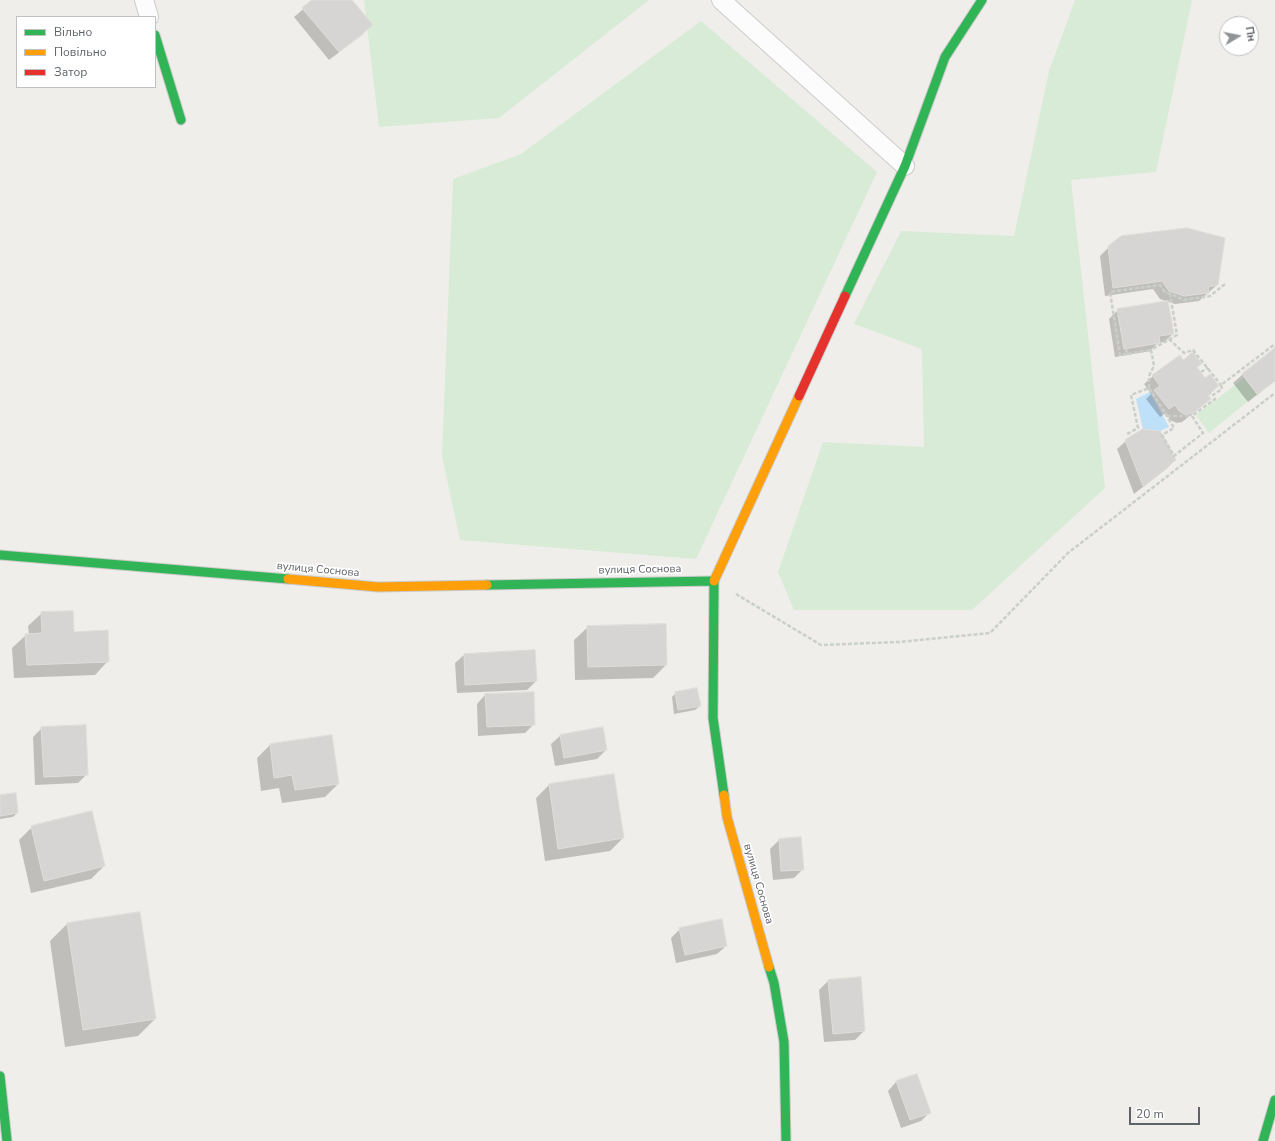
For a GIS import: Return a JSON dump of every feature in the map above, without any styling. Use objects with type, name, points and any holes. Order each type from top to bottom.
[{"type":"street","points":[[144,0],[150,16]]},
{"type":"street","points":[[721,0],[905,166]]},
{"type":"street","points":[[714,581],[905,166],[946,57],[982,0]]},
{"type":"street","points":[[156,38],[180,120]]},
{"type":"street","name":"вулиця Соснова","points":[[0,555],[378,587],[714,581],[713,718],[727,817],[775,991],[784,1042],[786,1141]]},
{"type":"street","points":[[0,1076],[7,1141]]},
{"type":"street","points":[[1263,1141],[1275,1100]]},
{"type":"path","points":[[1170,294],[1177,335],[1151,350],[1120,355],[1110,292],[1160,285],[1164,291],[1184,300],[1210,296],[1225,284]]},
{"type":"path","points":[[1168,416],[1192,416],[1215,398],[1213,395],[1222,389],[1221,385],[1193,350],[1184,353],[1169,339]]},
{"type":"path","points":[[1221,385],[1275,344]]},
{"type":"path","points":[[1126,349],[1127,354]]},
{"type":"path","points":[[1151,350],[1154,366],[1148,376],[1149,388],[1168,416],[1174,428],[1162,435],[1174,456],[1204,433],[1192,416]]},
{"type":"path","points":[[1201,372],[1208,368]]},
{"type":"path","points":[[1127,434],[1138,428],[1131,395],[1149,388]]},
{"type":"path","points":[[714,581],[821,645],[899,642],[990,633],[1068,553],[1275,392]]},
{"type":"green space","points":[[364,0],[649,0],[499,118],[379,127]]},
{"type":"green space","points":[[1075,0],[1192,0],[1156,172],[1071,180],[1105,488],[972,610],[794,610],[778,572],[823,442],[924,447],[922,349],[854,324],[901,231],[1014,236],[1049,71]]},
{"type":"green space","points":[[701,21],[877,172],[696,559],[460,540],[442,456],[453,179],[521,154]]},
{"type":"green space","points":[[1244,378],[1257,394],[1209,433],[1196,415]]},
{"type":"water","points":[[1150,392],[1169,427],[1160,431],[1143,429],[1136,399]]},
{"type":"building","points":[[312,0],[352,0],[373,25],[339,52],[302,8]]},
{"type":"building","points":[[1187,228],[1225,238],[1218,285],[1208,287],[1209,293],[1184,296],[1169,291],[1162,281],[1113,288],[1108,246],[1121,236]]},
{"type":"building","points":[[1168,301],[1174,334],[1159,336],[1160,343],[1124,349],[1117,309]]},
{"type":"building","points":[[1275,348],[1275,381],[1257,394],[1242,374]]},
{"type":"building","points":[[1193,352],[1202,364],[1197,367],[1205,378],[1210,374],[1219,386],[1208,394],[1211,399],[1192,413],[1186,415],[1179,411],[1175,405],[1169,409],[1154,390],[1160,386],[1152,375],[1180,355],[1183,360]]},
{"type":"building","points":[[1143,429],[1160,431],[1176,460],[1143,486],[1125,440]]},
{"type":"building","points":[[73,611],[74,632],[108,630],[109,662],[27,665],[25,634],[42,633],[41,612]]},
{"type":"building","points":[[666,624],[667,665],[588,667],[587,626]]},
{"type":"building","points":[[535,650],[537,681],[465,685],[464,654]]},
{"type":"building","points":[[697,688],[701,706],[678,710],[675,692]]},
{"type":"building","points":[[534,692],[535,725],[487,727],[485,694]]},
{"type":"building","points":[[86,725],[88,775],[44,777],[41,727]]},
{"type":"building","points":[[603,727],[607,750],[564,758],[560,735]]},
{"type":"building","points":[[332,735],[339,784],[295,790],[292,775],[274,778],[270,744]]},
{"type":"building","points":[[614,774],[624,838],[558,849],[549,784]]},
{"type":"building","points":[[16,793],[18,813],[0,816],[0,795]]},
{"type":"building","points":[[92,811],[105,866],[44,881],[31,826]]},
{"type":"building","points":[[801,837],[804,870],[781,871],[779,839]]},
{"type":"building","points":[[140,912],[156,1019],[83,1030],[67,923]]},
{"type":"building","points":[[722,919],[727,946],[685,955],[679,928]]},
{"type":"building","points":[[861,977],[865,1031],[833,1034],[828,980]]},
{"type":"building","points":[[917,1074],[931,1113],[910,1120],[896,1081]]},
{"type":"traffic: fast","points":[[845,296],[905,166],[945,57],[982,0]]},
{"type":"traffic: fast","points":[[156,38],[181,120]]},
{"type":"traffic: fast","points":[[0,555],[288,579]]},
{"type":"traffic: fast","points":[[487,585],[714,581],[713,718],[724,795]]},
{"type":"traffic: fast","points":[[769,967],[774,983],[784,1042],[786,1141]]},
{"type":"traffic: fast","points":[[0,1076],[7,1141]]},
{"type":"traffic: fast","points":[[1263,1141],[1275,1100]]},
{"type":"traffic: slow","points":[[714,581],[799,396]]},
{"type":"traffic: slow","points":[[288,579],[378,587],[487,585]]},
{"type":"traffic: slow","points":[[724,795],[727,817],[769,967]]},
{"type":"traffic: jam","points":[[799,396],[845,296]]}]
